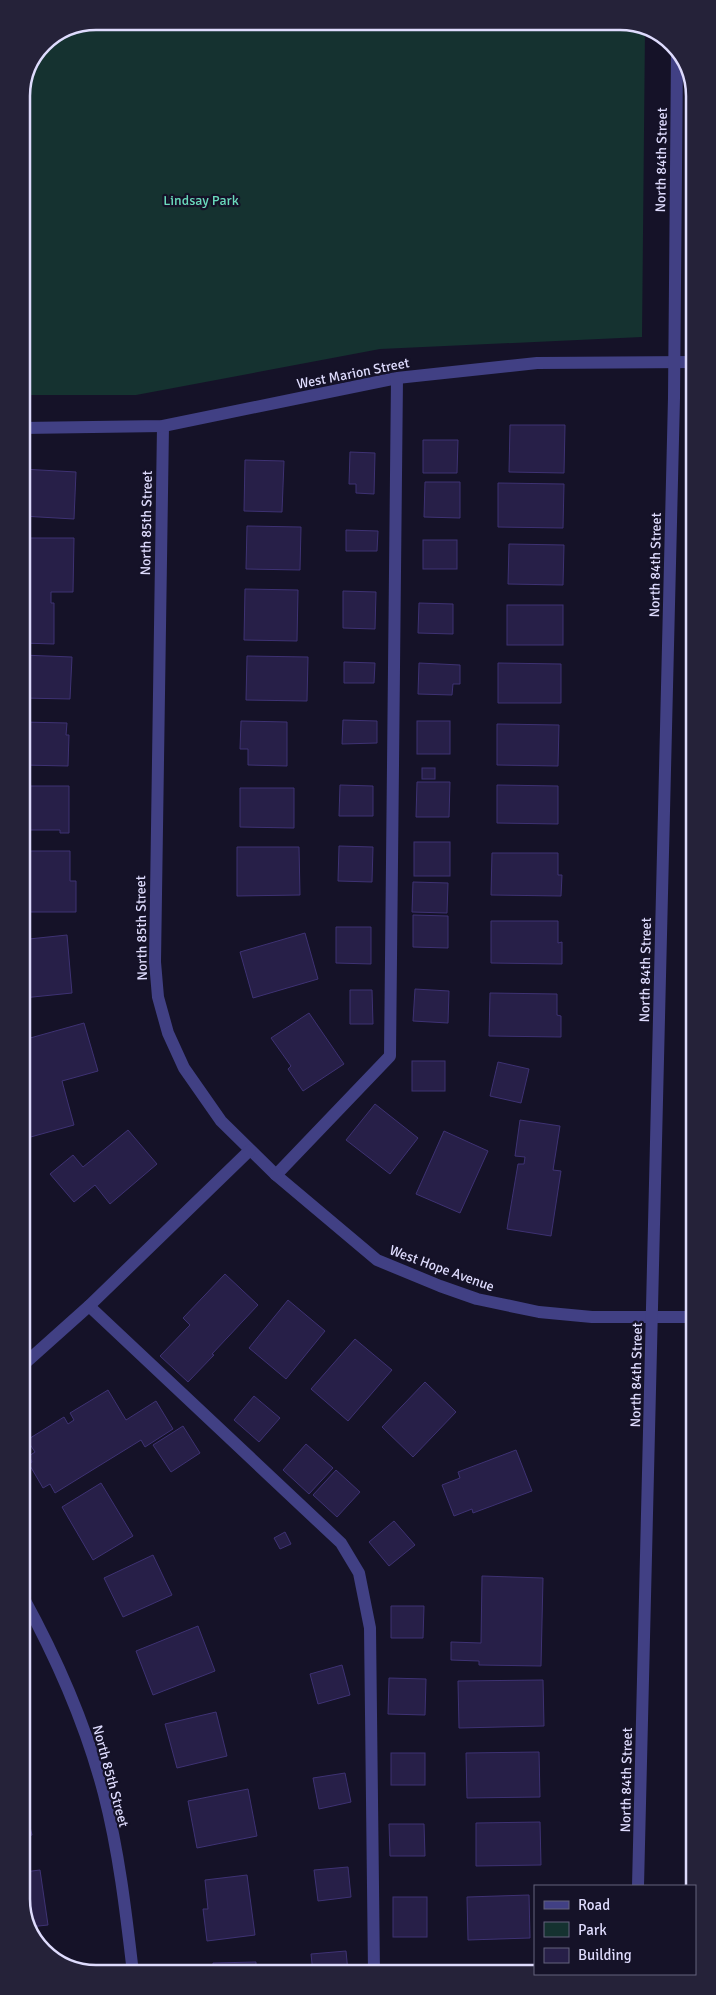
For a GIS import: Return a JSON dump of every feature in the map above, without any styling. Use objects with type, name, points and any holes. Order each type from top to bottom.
[{"type":"street","name":"North 84th Street","points":[[638,1885],[674,362],[678,65]]},
{"type":"street","name":"West Marion Street","points":[[30,428],[163,426],[397,378],[537,363],[686,362]]},
{"type":"street","points":[[276,1175],[390,1056],[397,378]]},
{"type":"street","name":"North 85th Street","points":[[163,426],[154,923],[154,962],[158,997],[168,1033],[184,1068],[221,1121],[250,1150]]},
{"type":"street","points":[[30,1359],[89,1306],[250,1150]]},
{"type":"street","name":"West Hope Avenue","points":[[250,1150],[276,1175],[377,1260],[440,1286],[477,1299],[539,1312],[592,1317],[686,1317]]},
{"type":"street","points":[[89,1306],[341,1543],[359,1573],[370,1628],[374,1965]]},
{"type":"street","name":"North 85th Street","points":[[30,1610],[45,1637],[79,1716],[104,1794],[123,1890],[132,1965]]},
{"type":"green space","name":"Lindsay Park","points":[[96,30],[625,30],[645,35],[642,337],[380,349],[136,395],[30,395],[30,91],[37,67],[52,46],[75,33]]},
{"type":"building","points":[[510,425],[565,425],[564,473],[509,472]]},
{"type":"building","points":[[423,440],[458,440],[457,473],[423,473]]},
{"type":"building","points":[[350,452],[375,453],[374,494],[356,493],[356,484],[349,484]]},
{"type":"building","points":[[245,460],[284,461],[282,512],[244,511]]},
{"type":"building","points":[[30,469],[76,472],[74,519],[30,516]]},
{"type":"building","points":[[425,482],[460,482],[460,518],[424,517]]},
{"type":"building","points":[[498,483],[564,484],[563,528],[498,527]]},
{"type":"building","points":[[247,526],[301,527],[300,570],[246,569]]},
{"type":"building","points":[[346,530],[378,531],[377,551],[346,551]]},
{"type":"building","points":[[30,538],[74,538],[73,592],[51,592],[51,603],[54,603],[54,644],[30,643]]},
{"type":"building","points":[[423,540],[457,540],[457,569],[423,569]]},
{"type":"building","points":[[509,544],[564,545],[563,585],[508,584]]},
{"type":"building","points":[[245,589],[298,590],[297,641],[244,640]]},
{"type":"building","points":[[343,591],[376,592],[375,629],[343,628]]},
{"type":"building","points":[[419,603],[453,604],[453,634],[418,633]]},
{"type":"building","points":[[507,605],[563,605],[563,645],[507,645]]},
{"type":"building","points":[[30,655],[72,657],[70,699],[30,698]]},
{"type":"building","points":[[247,656],[308,657],[307,701],[246,700]]},
{"type":"building","points":[[344,662],[375,663],[374,683],[344,683]]},
{"type":"building","points":[[419,663],[460,665],[460,684],[453,684],[452,695],[418,694]]},
{"type":"building","points":[[498,663],[561,664],[561,703],[498,703]]},
{"type":"building","points":[[343,720],[377,721],[377,743],[342,744]]},
{"type":"building","points":[[241,721],[287,722],[287,766],[248,765],[248,749],[240,749]]},
{"type":"building","points":[[417,721],[450,721],[450,754],[417,754]]},
{"type":"building","points":[[30,722],[67,723],[66,735],[69,735],[68,766],[30,765]]},
{"type":"building","points":[[497,724],[559,725],[558,766],[497,765]]},
{"type":"building","points":[[422,768],[435,768],[435,779],[422,779]]},
{"type":"building","points":[[417,782],[450,782],[449,817],[416,817]]},
{"type":"building","points":[[340,785],[373,786],[373,816],[339,816]]},
{"type":"building","points":[[497,785],[558,786],[558,824],[497,823]]},
{"type":"building","points":[[30,786],[69,786],[69,833],[60,833],[60,830],[30,830]]},
{"type":"building","points":[[240,788],[294,788],[294,828],[240,827]]},
{"type":"building","points":[[414,842],[450,842],[450,876],[414,876]]},
{"type":"building","points":[[339,846],[373,847],[372,882],[338,881]]},
{"type":"building","points":[[237,847],[299,847],[300,895],[237,896]]},
{"type":"building","points":[[30,851],[70,851],[70,881],[76,881],[76,912],[30,912]]},
{"type":"building","points":[[492,853],[558,853],[558,875],[562,875],[561,896],[491,895]]},
{"type":"building","points":[[413,882],[448,883],[447,913],[412,912]]},
{"type":"building","points":[[413,915],[448,916],[448,948],[413,947]]},
{"type":"building","points":[[491,921],[558,921],[558,943],[562,942],[562,964],[491,963]]},
{"type":"building","points":[[336,927],[371,927],[371,964],[336,963]]},
{"type":"building","points":[[305,933],[318,979],[253,998],[240,952]]},
{"type":"building","points":[[67,935],[72,993],[30,997],[30,939]]},
{"type":"building","points":[[415,989],[449,991],[448,1023],[413,1021]]},
{"type":"building","points":[[350,990],[372,990],[373,1024],[350,1024]]},
{"type":"building","points":[[490,993],[557,994],[557,1015],[561,1016],[561,1037],[489,1036]]},
{"type":"building","points":[[309,1013],[344,1064],[303,1091],[288,1069],[291,1066],[271,1038]]},
{"type":"building","points":[[84,1023],[98,1071],[62,1081],[74,1125],[30,1137],[30,1038]]},
{"type":"building","points":[[412,1061],[445,1061],[445,1091],[412,1091]]},
{"type":"building","points":[[498,1062],[529,1069],[521,1103],[490,1096]]},
{"type":"building","points":[[375,1104],[418,1138],[390,1174],[346,1140]]},
{"type":"building","points":[[520,1120],[560,1126],[553,1170],[561,1171],[551,1236],[507,1229],[518,1164],[524,1164],[525,1157],[515,1156]]},
{"type":"building","points":[[128,1130],[157,1164],[110,1204],[95,1185],[74,1202],[50,1174],[73,1155],[83,1167]]},
{"type":"building","points":[[444,1131],[488,1151],[460,1213],[416,1194]]},
{"type":"building","points":[[225,1274],[258,1305],[188,1382],[160,1356],[190,1325],[183,1318]]},
{"type":"building","points":[[288,1300],[325,1331],[286,1379],[249,1348]]},
{"type":"building","points":[[355,1339],[392,1370],[348,1421],[311,1389]]},
{"type":"building","points":[[425,1382],[456,1412],[413,1457],[382,1427]]},
{"type":"building","points":[[108,1390],[126,1420],[156,1401],[173,1429],[145,1447],[141,1440],[55,1493],[50,1484],[43,1488],[30,1466],[32,1462],[30,1455],[35,1452],[30,1444],[30,1438],[64,1417],[68,1424],[74,1420],[70,1413]]},
{"type":"building","points":[[254,1396],[280,1418],[259,1442],[234,1420]]},
{"type":"building","points":[[183,1426],[200,1453],[171,1472],[153,1445]]},
{"type":"building","points":[[306,1444],[333,1468],[309,1494],[283,1470]]},
{"type":"building","points":[[516,1450],[532,1491],[473,1513],[472,1509],[454,1516],[442,1485],[460,1478],[458,1472]]},
{"type":"building","points":[[336,1470],[360,1492],[337,1517],[313,1495]]},
{"type":"building","points":[[101,1483],[133,1536],[93,1560],[62,1507]]},
{"type":"building","points":[[394,1521],[415,1545],[389,1566],[369,1542]]},
{"type":"building","points":[[285,1532],[291,1544],[280,1549],[274,1538]]},
{"type":"building","points":[[153,1555],[172,1595],[123,1617],[104,1578]]},
{"type":"building","points":[[482,1576],[543,1578],[541,1666],[479,1665],[479,1661],[451,1660],[451,1642],[481,1643]]},
{"type":"building","points":[[391,1606],[424,1606],[423,1638],[391,1638]]},
{"type":"building","points":[[198,1626],[215,1671],[153,1695],[136,1651]]},
{"type":"building","points":[[342,1665],[350,1695],[318,1704],[310,1674]]},
{"type":"building","points":[[389,1678],[426,1679],[425,1715],[388,1714]]},
{"type":"building","points":[[543,1680],[544,1726],[459,1728],[458,1681]]},
{"type":"building","points":[[216,1712],[227,1756],[177,1768],[165,1724]]},
{"type":"building","points":[[539,1752],[540,1797],[467,1798],[466,1753]]},
{"type":"building","points":[[391,1753],[425,1753],[425,1785],[391,1785]]},
{"type":"building","points":[[345,1773],[351,1802],[319,1809],[313,1778]]},
{"type":"building","points":[[248,1789],[257,1836],[197,1848],[188,1801]]},
{"type":"building","points":[[540,1822],[541,1865],[476,1866],[476,1823]]},
{"type":"building","points":[[389,1824],[424,1824],[425,1856],[390,1856]]},
{"type":"building","points":[[348,1867],[351,1897],[318,1901],[314,1870]]},
{"type":"building","points":[[40,1870],[48,1925],[36,1926],[32,1916],[30,1871]]},
{"type":"building","points":[[247,1875],[255,1935],[207,1941],[203,1909],[208,1909],[205,1880]]},
{"type":"building","points":[[529,1895],[530,1938],[468,1940],[467,1897]]},
{"type":"building","points":[[393,1897],[427,1897],[427,1937],[393,1937]]},
{"type":"building","points":[[346,1951],[347,1965],[312,1965],[311,1954]]},
{"type":"building","points":[[256,1962],[256,1965],[213,1965],[213,1963]]}]
